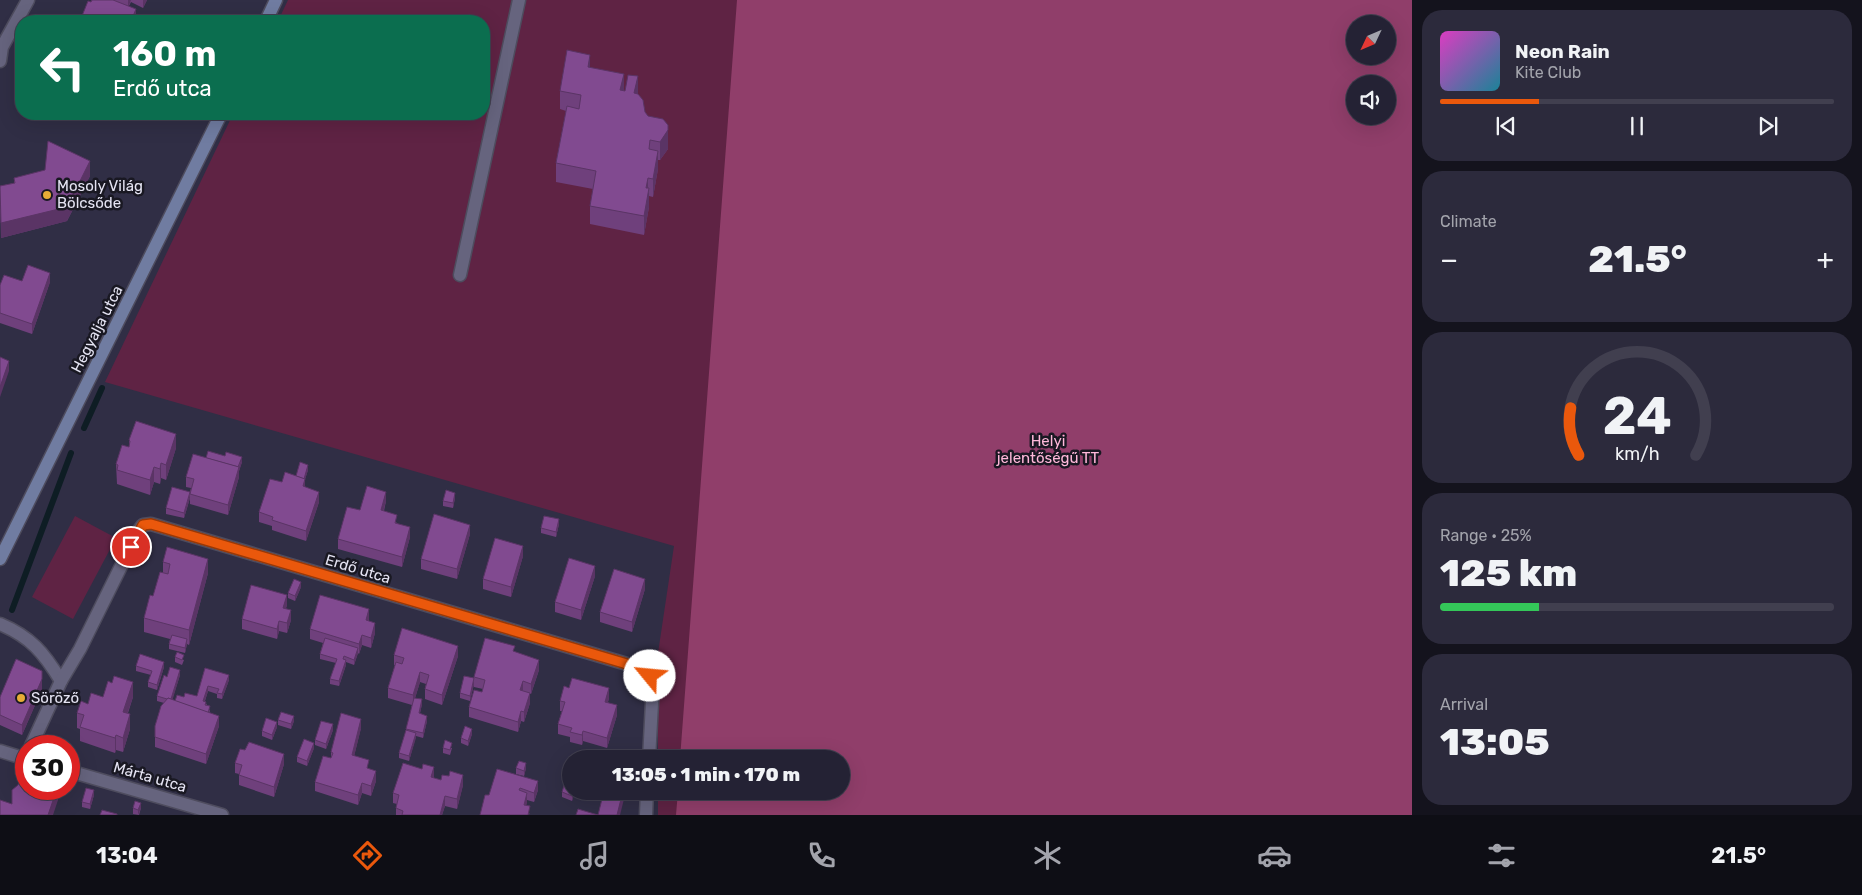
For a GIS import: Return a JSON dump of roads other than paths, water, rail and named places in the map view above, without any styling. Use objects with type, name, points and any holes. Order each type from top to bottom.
[{"type":"street","points":[[20,15],[28,0]]},
{"type":"street","points":[[269,15],[276,0]]},
{"type":"street","points":[[460,275],[519,0]]},
{"type":"street","points":[[0,61],[2,47],[15,24]]},
{"type":"street","name":"Hegyalja utca","points":[[0,559],[218,120]]},
{"type":"street","name":"Erdő utca","points":[[36,735],[61,681],[80,649],[139,530],[143,525],[151,524],[644,669],[650,676],[653,684],[649,750]]},
{"type":"street","points":[[0,624],[31,641],[61,681]]},
{"type":"street","points":[[0,751],[15,755]]},
{"type":"street","name":"Márta utca","points":[[80,774],[222,815]]},
{"type":"street","points":[[646,815],[647,800]]},
{"type":"waterway","points":[[84,428],[102,388]]},
{"type":"waterway","points":[[12,610],[71,453]]},
{"type":"place","name":"Mosoly Világ Bölcsőde","points":[[47,195]]},
{"type":"place","name":"Söröző","points":[[21,698]]},
{"type":"park label","name":"Helyi jelentőségű TT","points":[[1048,450]]}]
